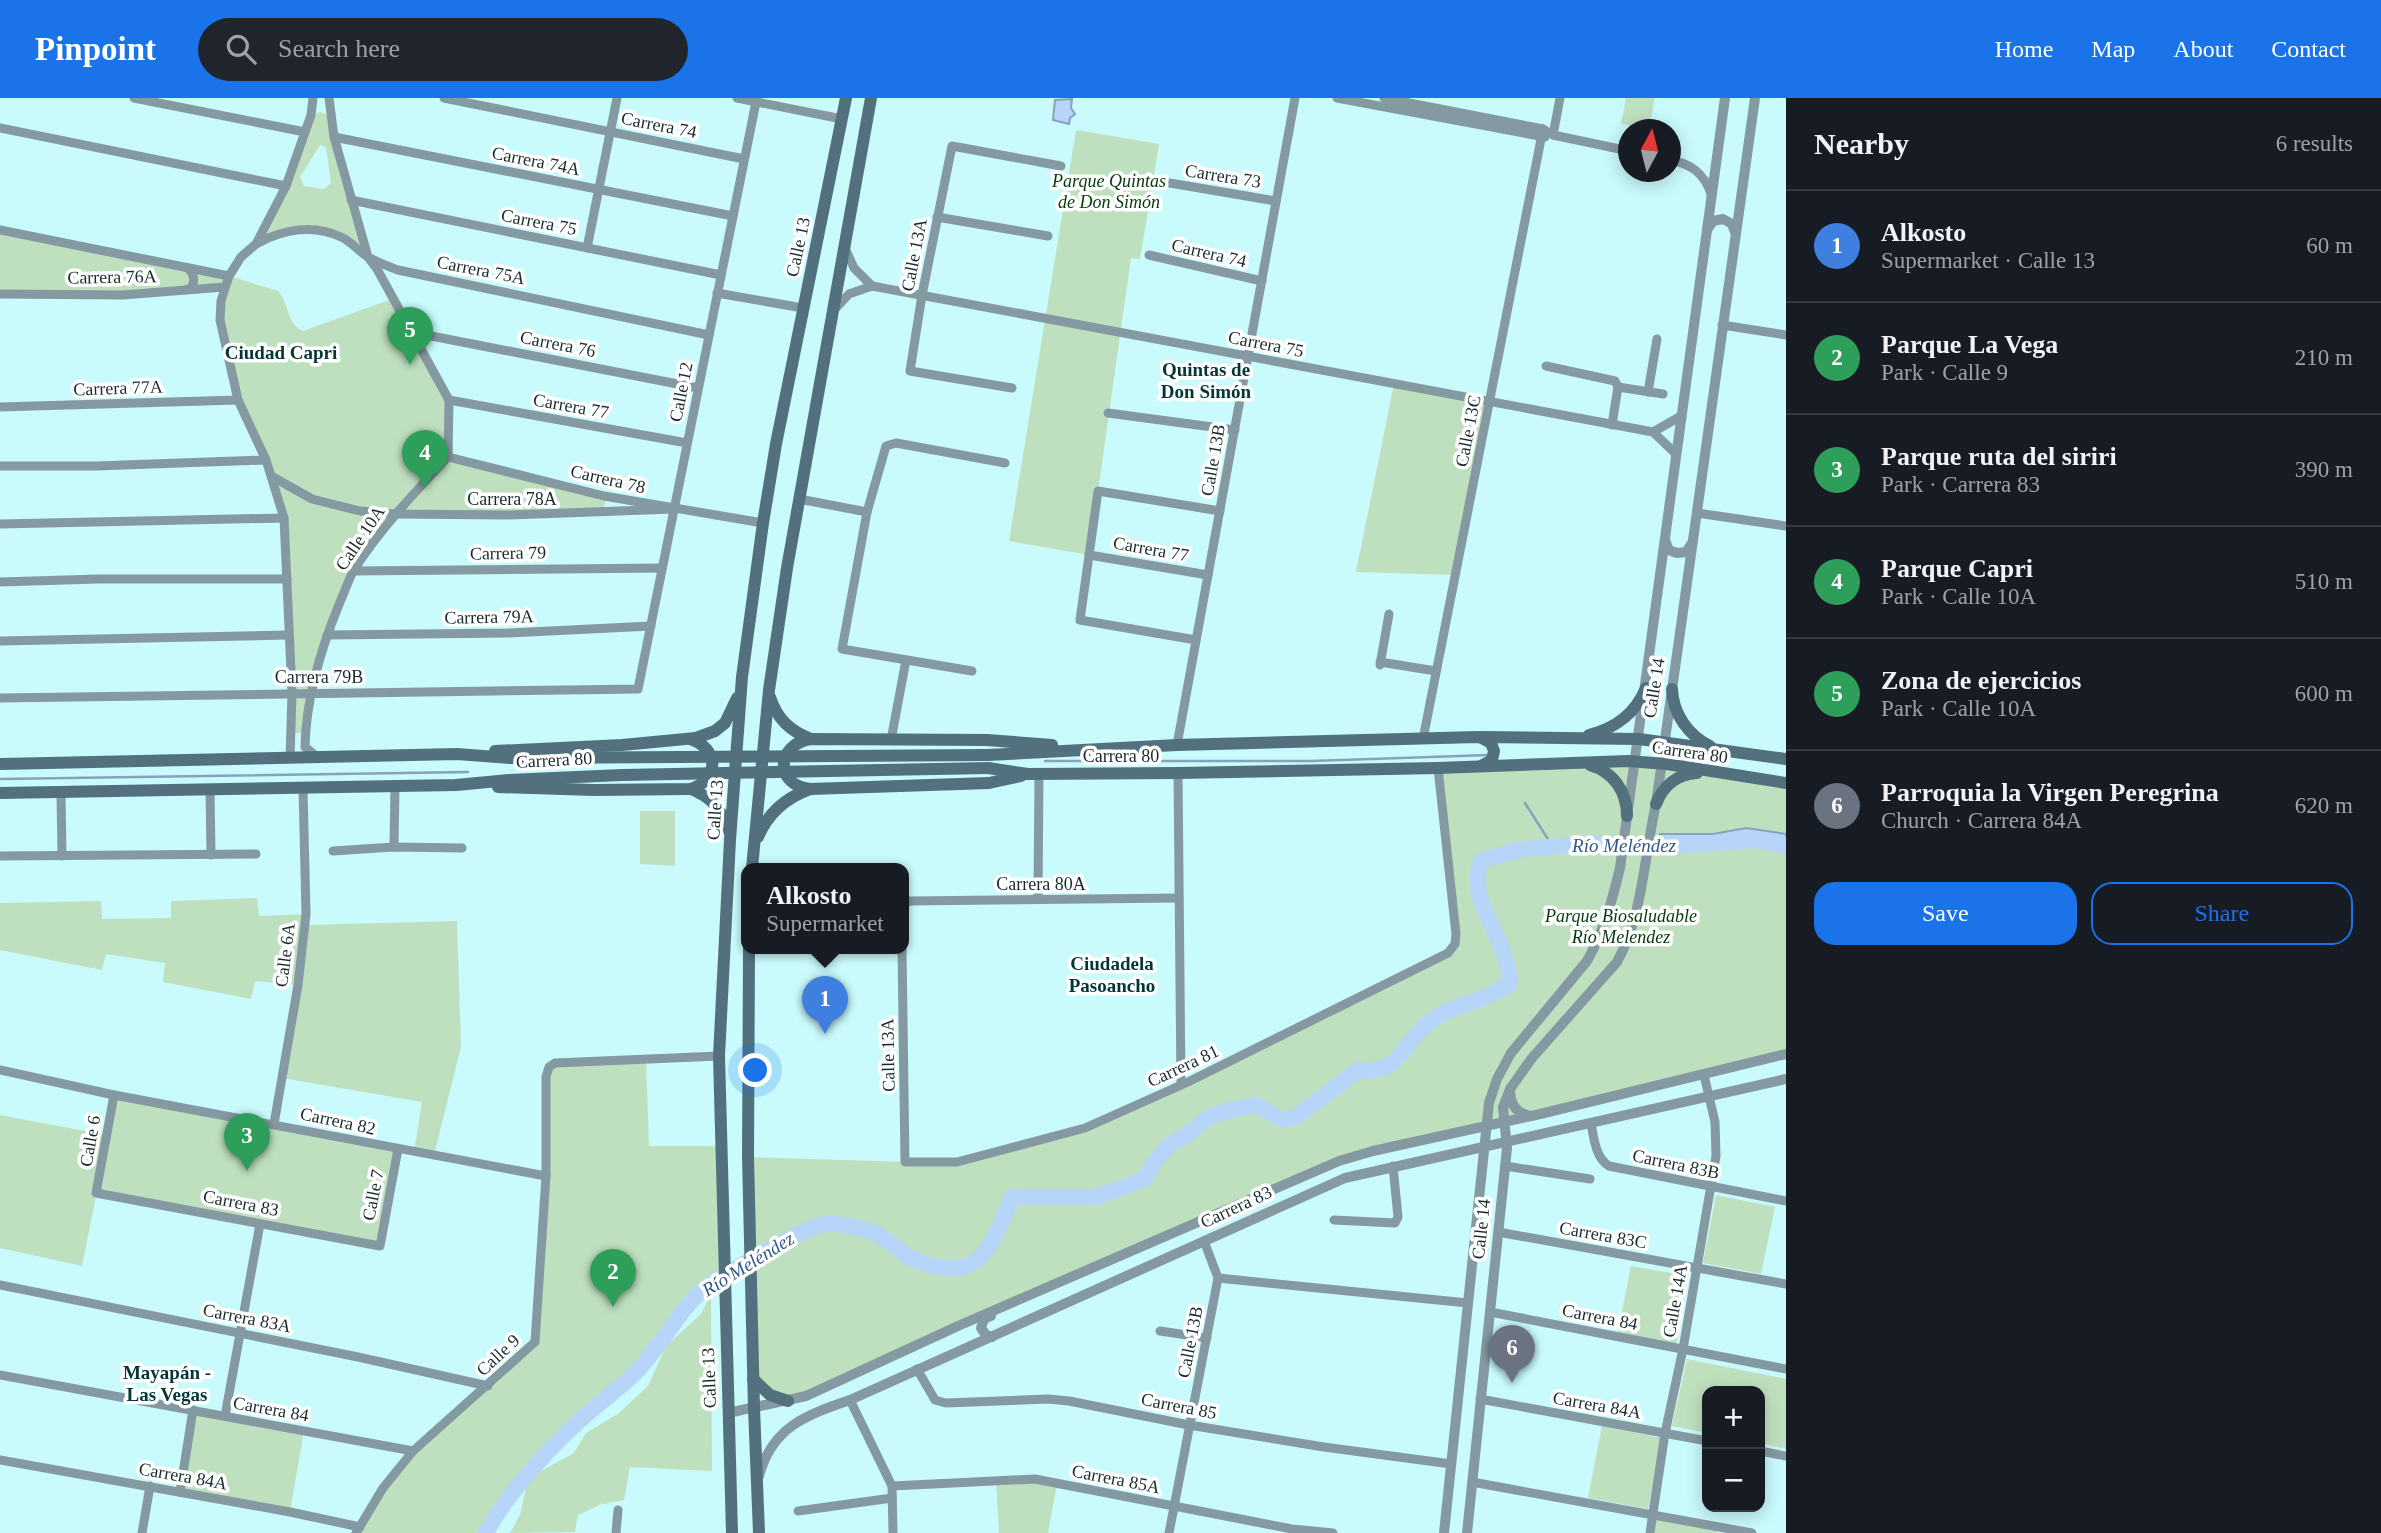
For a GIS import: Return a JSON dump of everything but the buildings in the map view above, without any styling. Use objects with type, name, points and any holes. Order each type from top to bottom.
[{"type":"main road","name":"Calle 13","points":[[732,1533],[719,1056],[730,839],[742,677],[762,523],[846,98]]},
{"type":"main road","points":[[752,863],[769,690],[799,499],[872,98]]},
{"type":"main road","points":[[690,739],[709,734],[729,717],[742,677]]},
{"type":"main road","points":[[1574,738],[1598,733],[1624,720],[1646,688]]},
{"type":"main road","points":[[1672,689],[1675,706],[1686,727],[1699,740],[1723,752]]},
{"type":"main road","points":[[769,690],[771,701],[782,720],[800,735],[811,739]]},
{"type":"main road","points":[[1478,737],[1487,739],[1494,751],[1489,763],[1480,766]]},
{"type":"main road","name":"Carrera 80","points":[[456,785],[509,780],[988,761],[1177,745],[1478,737],[1639,739],[1786,759]]},
{"type":"main road","points":[[690,739],[704,745],[712,759],[712,767],[706,781],[691,789]]},
{"type":"main road","name":"Carrera 80","points":[[0,764],[457,754],[690,739]]},
{"type":"main road","points":[[1033,774],[989,783],[810,789],[796,785],[788,779],[784,771],[784,761],[786,752],[793,745],[811,739],[987,740],[1111,749]]},
{"type":"main road","name":"Carrera 80","points":[[457,754],[511,758],[988,761],[1033,774],[1635,762],[1786,783]]},
{"type":"main road","points":[[1576,763],[1598,768],[1616,781],[1624,794],[1627,816]]},
{"type":"main road","points":[[1656,804],[1662,791],[1672,781],[1685,775],[1709,772]]},
{"type":"main road","name":"Carrera 80","points":[[0,793],[456,785],[590,790],[691,789]]},
{"type":"main road","points":[[691,789],[708,797],[721,811],[730,839]]},
{"type":"main road","points":[[754,847],[762,827],[774,810],[791,797],[810,789]]},
{"type":"main road","points":[[749,954],[747,1055],[753,1379],[759,1533]]},
{"type":"main road","points":[[753,1379],[770,1395],[788,1401]]},
{"type":"street","points":[[134,98],[305,132]]},
{"type":"street","points":[[290,758],[292,692],[284,518],[273,477],[237,400],[220,320],[221,301],[229,276],[242,257],[256,244],[286,186],[311,115],[313,98]]},
{"type":"street","points":[[329,98],[334,137],[368,257],[449,400],[448,457]]},
{"type":"street","name":"Carrera 74","points":[[444,98],[744,159]]},
{"type":"street","points":[[587,248],[617,98]]},
{"type":"street","points":[[737,98],[842,119]]},
{"type":"street","name":"Calle 13B","points":[[1177,745],[1295,98]]},
{"type":"street","points":[[1337,98],[1618,149]]},
{"type":"street","points":[[1384,98],[1542,133]]},
{"type":"street","points":[[1553,135],[1560,98]]},
{"type":"street","name":"Calle 14","points":[[1444,1533],[1486,1126],[1493,1090],[1511,1053],[1587,961],[1610,910],[1620,868],[1725,98]]},
{"type":"street","name":"Calle 14","points":[[1467,1533],[1505,1166],[1503,1107],[1510,1089],[1532,1058],[1617,962],[1635,915],[1656,804],[1755,98]]},
{"type":"street","name":"Calle 12","points":[[638,690],[756,102]]},
{"type":"street","points":[[311,115],[320,112],[331,118]]},
{"type":"street","points":[[0,128],[286,186]]},
{"type":"street","name":"Calle 13C","points":[[1423,739],[1542,133]]},
{"type":"street","name":"Carrera 74A","points":[[334,137],[733,216]]},
{"type":"street","name":"Calle 13A","points":[[1013,388],[910,372],[922,295],[952,146],[1062,166]]},
{"type":"street","points":[[1681,162],[1699,172],[1712,196]]},
{"type":"street","name":"Carrera 73","points":[[1164,182],[1276,201]]},
{"type":"street","name":"Carrera 75","points":[[351,200],[721,275]]},
{"type":"street","points":[[937,218],[1048,236]]},
{"type":"street","points":[[1707,230],[1713,221],[1723,219],[1732,225],[1735,234]]},
{"type":"street","points":[[0,229],[229,276]]},
{"type":"street","name":"Carrera 75A","points":[[256,244],[283,232],[313,230],[341,237],[368,257],[398,270],[709,335]]},
{"type":"street","points":[[831,317],[840,302],[849,294],[872,286],[854,268],[844,245]]},
{"type":"street","name":"Carrera 74","points":[[1149,255],[1262,281]]},
{"type":"street","points":[[186,290],[192,287],[195,280],[188,268]]},
{"type":"street","name":"Carrera 75","points":[[872,286],[1653,432]]},
{"type":"street","name":"Carrera 76A","points":[[0,294],[123,295],[225,287]]},
{"type":"street","points":[[717,293],[803,308]]},
{"type":"street","points":[[1722,325],[1786,335]]},
{"type":"street","name":"Carrera 76","points":[[411,332],[698,388]]},
{"type":"street","points":[[1648,392],[1657,339]]},
{"type":"street","points":[[1546,366],[1613,379],[1618,387],[1612,425]]},
{"type":"street","points":[[1618,387],[1663,394]]},
{"type":"street","name":"Carrera 77A","points":[[0,407],[237,400]]},
{"type":"street","name":"Carrera 77","points":[[449,400],[687,443]]},
{"type":"street","points":[[1108,413],[1235,430]]},
{"type":"street","points":[[1676,454],[1653,432],[1681,416]]},
{"type":"street","points":[[972,671],[842,649],[867,512],[883,452],[890,443],[1005,463]]},
{"type":"street","name":"Carrera 78","points":[[448,457],[604,496],[762,523]]},
{"type":"street","name":"Calle 10A","points":[[318,757],[309,753],[305,747],[311,693],[327,635],[353,571],[394,514],[448,457]]},
{"type":"street","points":[[0,466],[96,466],[266,460]]},
{"type":"street","name":"Carrera 78A","points":[[273,477],[312,499],[360,511],[394,514],[522,515],[674,509]]},
{"type":"street","points":[[1196,640],[1080,620],[1098,491],[1220,511]]},
{"type":"street","points":[[799,499],[867,512]]},
{"type":"street","points":[[1697,513],[1786,526]]},
{"type":"street","points":[[0,524],[284,518]]},
{"type":"street","points":[[1665,537],[1669,550],[1677,554],[1686,552],[1693,541]]},
{"type":"street","name":"Carrera 77","points":[[1089,555],[1208,575]]},
{"type":"street","name":"Carrera 79","points":[[353,571],[662,568]]},
{"type":"street","points":[[0,582],[286,579]]},
{"type":"street","points":[[1389,614],[1380,663],[1436,671]]},
{"type":"street","name":"Carrera 79A","points":[[327,635],[509,634],[651,626]]},
{"type":"street","points":[[0,641],[288,635]]},
{"type":"street","points":[[891,740],[906,660]]},
{"type":"street","name":"Carrera 79B","points":[[0,698],[292,692],[638,690]]},
{"type":"street","name":"Carrera 81","points":[[905,1162],[957,1161],[1085,1128],[1181,1085],[1448,953],[1455,944],[1456,934],[1438,768]]},
{"type":"street","points":[[1178,773],[1181,1085]]},
{"type":"street","points":[[1033,774],[1038,899]]},
{"type":"street","points":[[394,847],[395,786]]},
{"type":"street","name":"Calle 6A","points":[[274,1124],[298,985],[306,918],[303,788]]},
{"type":"street","points":[[210,790],[211,855]]},
{"type":"street","points":[[61,793],[62,856]]},
{"type":"street","points":[[333,851],[394,847],[462,848]]},
{"type":"street","points":[[0,856],[256,854]]},
{"type":"street","name":"Carrera 80A","points":[[909,902],[1179,898]]},
{"type":"street","name":"Calle 13A","points":[[902,954],[905,1162]]},
{"type":"street","name":"Carrera 83","points":[[728,1413],[806,1396],[958,1326],[1339,1161],[1786,1054]]},
{"type":"street","name":"Calle 9","points":[[358,1530],[383,1488],[413,1451],[535,1342],[546,1176],[546,1077],[549,1067],[555,1063],[719,1056]]},
{"type":"street","name":"Carrera 82","points":[[0,1070],[114,1095],[546,1176]]},
{"type":"street","name":"Calle 14A","points":[[1650,1533],[1665,1433],[1712,1188],[1717,1141],[1704,1074]]},
{"type":"street","name":"Carrera 83","points":[[757,1482],[764,1460],[775,1441],[791,1426],[814,1413],[850,1401],[917,1368],[1345,1178],[1786,1079]]},
{"type":"street","points":[[1510,1089],[1514,1107],[1530,1116]]},
{"type":"street","name":"Calle 6","points":[[96,1193],[114,1095]]},
{"type":"street","name":"Carrera 83B","points":[[1591,1123],[1598,1154],[1602,1162],[1609,1166],[1786,1201]]},
{"type":"street","name":"Calle 7","points":[[380,1246],[398,1149]]},
{"type":"street","points":[[1373,1151],[1365,1157],[1365,1163],[1376,1170]]},
{"type":"street","points":[[1339,1161],[1347,1162],[1351,1166],[1351,1172],[1345,1178]]},
{"type":"street","points":[[1334,1220],[1395,1223],[1398,1217],[1393,1166]]},
{"type":"street","points":[[1505,1166],[1590,1179]]},
{"type":"street","name":"Carrera 83","points":[[96,1193],[380,1246]]},
{"type":"street","points":[[225,1416],[260,1224]]},
{"type":"street","name":"Carrera 83C","points":[[1498,1232],[1786,1284]]},
{"type":"street","points":[[1204,1241],[1218,1278],[1468,1303]]},
{"type":"street","name":"Calle 13B","points":[[1169,1533],[1218,1278]]},
{"type":"street","name":"Carrera 83A","points":[[0,1285],[488,1386]]},
{"type":"street","points":[[992,1336],[983,1332],[982,1322],[1000,1312],[1001,1308]]},
{"type":"street","name":"Carrera 84","points":[[1490,1311],[1786,1368]]},
{"type":"street","points":[[949,1354],[951,1350],[966,1342],[968,1337],[967,1331],[958,1326]]},
{"type":"street","points":[[1160,1331],[1206,1338]]},
{"type":"street","name":"Carrera 85","points":[[917,1368],[935,1400],[946,1402],[1048,1399],[1324,1447],[1451,1464]]},
{"type":"street","name":"Carrera 84","points":[[0,1375],[413,1451]]},
{"type":"street","points":[[806,1396],[814,1413]]},
{"type":"street","name":"Carrera 84A","points":[[1480,1399],[1702,1440]]},
{"type":"street","points":[[850,1401],[892,1486],[893,1533]]},
{"type":"street","points":[[180,1492],[194,1410]]},
{"type":"street","points":[[1765,1452],[1786,1455]]},
{"type":"street","name":"Carrera 84A","points":[[0,1460],[150,1486],[358,1530]]},
{"type":"street","name":"Carrera 85A","points":[[892,1486],[1035,1479],[1292,1529],[1333,1533]]},
{"type":"street","points":[[1472,1482],[1752,1533]]},
{"type":"street","points":[[142,1533],[150,1486]]},
{"type":"street","points":[[798,1511],[892,1498]]},
{"type":"street","points":[[616,1533],[618,1510]]},
{"type":"green space","points":[[1626,98],[1655,98],[1651,119],[1622,119]]},
{"type":"green space","points":[[320,112],[329,115],[368,257],[354,245],[313,230],[256,244],[286,186],[311,115]],"holes":[[[320,145],[326,147],[331,183],[324,189],[304,186],[300,177]]]},
{"type":"green space","name":"Parque Quintas de Don Simón","points":[[1076,130],[1159,144],[1140,259],[1131,258],[1089,555],[1009,541]]},
{"type":"green space","points":[[0,230],[229,276],[278,291],[294,324],[303,331],[392,299],[449,400],[448,456],[605,499],[604,510],[394,514],[353,571],[327,635],[304,733],[295,733],[284,518],[273,477],[238,400],[220,320],[224,288],[123,295],[0,294]]},
{"type":"green space","points":[[1394,384],[1489,402],[1455,575],[1356,572]]},
{"type":"green space","name":"Parque Biosaludable Río Melendez","points":[[1604,762],[1786,783],[1786,1054],[1373,1151],[788,1401],[753,1379],[748,1157],[941,1163],[1085,1128],[1402,975],[1455,944],[1438,768]]},
{"type":"green space","points":[[640,811],[675,811],[675,866],[640,864]]},
{"type":"green space","points":[[257,898],[259,916],[306,914],[306,925],[457,921],[461,1047],[434,1155],[414,1152],[422,1102],[282,1078],[298,985],[255,981],[251,999],[163,982],[165,963],[106,954],[102,970],[0,950],[0,903],[101,901],[102,919],[171,918],[171,901]]},
{"type":"green space","points":[[646,1059],[649,1146],[720,1146],[723,1276],[696,1296],[636,1372],[578,1422],[555,1446],[510,1497],[486,1533],[356,1533],[413,1451],[535,1342],[549,1067]]},
{"type":"green space","points":[[114,1095],[398,1149],[380,1246],[96,1196],[82,1266],[0,1248],[0,1115],[106,1135]]},
{"type":"green space","points":[[1716,1195],[1775,1207],[1761,1274],[1703,1263]]},
{"type":"green space","points":[[1631,1266],[1688,1276],[1676,1345],[1618,1332]]},
{"type":"green space","points":[[711,1294],[712,1471],[630,1467],[624,1500],[599,1505],[578,1515],[575,1532],[510,1533],[520,1515],[528,1478],[574,1453],[586,1433],[619,1413],[648,1386],[666,1346],[701,1314]]},
{"type":"green space","points":[[1687,1359],[1786,1379],[1786,1449],[1765,1444],[1765,1386],[1702,1386],[1702,1432],[1672,1426]]},
{"type":"green space","points":[[193,1410],[304,1431],[290,1512],[180,1492]]},
{"type":"green space","points":[[1602,1426],[1662,1438],[1648,1509],[1588,1498]]},
{"type":"green space","points":[[996,1480],[1057,1484],[1048,1533],[999,1533]]},
{"type":"green space","points":[[1653,1515],[1718,1527],[1717,1533],[1650,1533]]},
{"type":"water","points":[[1072,99],[1071,108],[1075,114],[1070,118],[1069,124],[1053,120],[1055,100]]},
{"type":"water","points":[[1746,828],[1786,834],[1786,842],[1755,836],[1659,842],[1660,834],[1713,834]]},
{"type":"waterway","points":[[1045,761],[1312,761],[1489,755]]},
{"type":"waterway","points":[[0,779],[468,772]]},
{"type":"waterway","points":[[1525,803],[1553,847]]},
{"type":"waterway","name":"Río Meléndez","points":[[1497,991],[1509,985],[1508,971],[1506,959],[1480,896],[1477,880],[1481,861],[1517,850],[1590,843],[1671,846],[1753,840],[1786,845]]},
{"type":"waterway","name":"Río Meléndez","points":[[486,1533],[516,1489],[540,1461],[577,1423],[637,1371],[696,1296],[759,1255],[815,1227],[825,1224],[844,1225],[877,1234],[920,1262],[942,1268],[960,1268],[972,1263],[990,1245],[1012,1197],[1096,1197],[1145,1179],[1169,1145],[1211,1116],[1234,1109],[1257,1105],[1282,1120],[1296,1117],[1358,1070],[1383,1068],[1392,1063],[1434,1019],[1492,994]]},
{"type":"place","name":"Zona de ejercicios","points":[[410,365]]},
{"type":"place","name":"Parque Capri","points":[[425,488]]},
{"type":"place","name":"Alkosto","points":[[825,1034]]},
{"type":"place","name":"Parque ruta del siriri","points":[[247,1171]]},
{"type":"place","name":"Parque La Vega","points":[[613,1307]]},
{"type":"place","name":"Parroquia la Virgen Peregrina","points":[[1512,1383]]},
{"type":"district","name":"Ciudad Capri","points":[[281,352]]},
{"type":"district","name":"Quintas de Don Simón","points":[[1206,380]]},
{"type":"district","name":"Ciudadela Pasoancho","points":[[1112,974]]},
{"type":"district","name":"Mayapán - Las Vegas","points":[[167,1383]]}]
